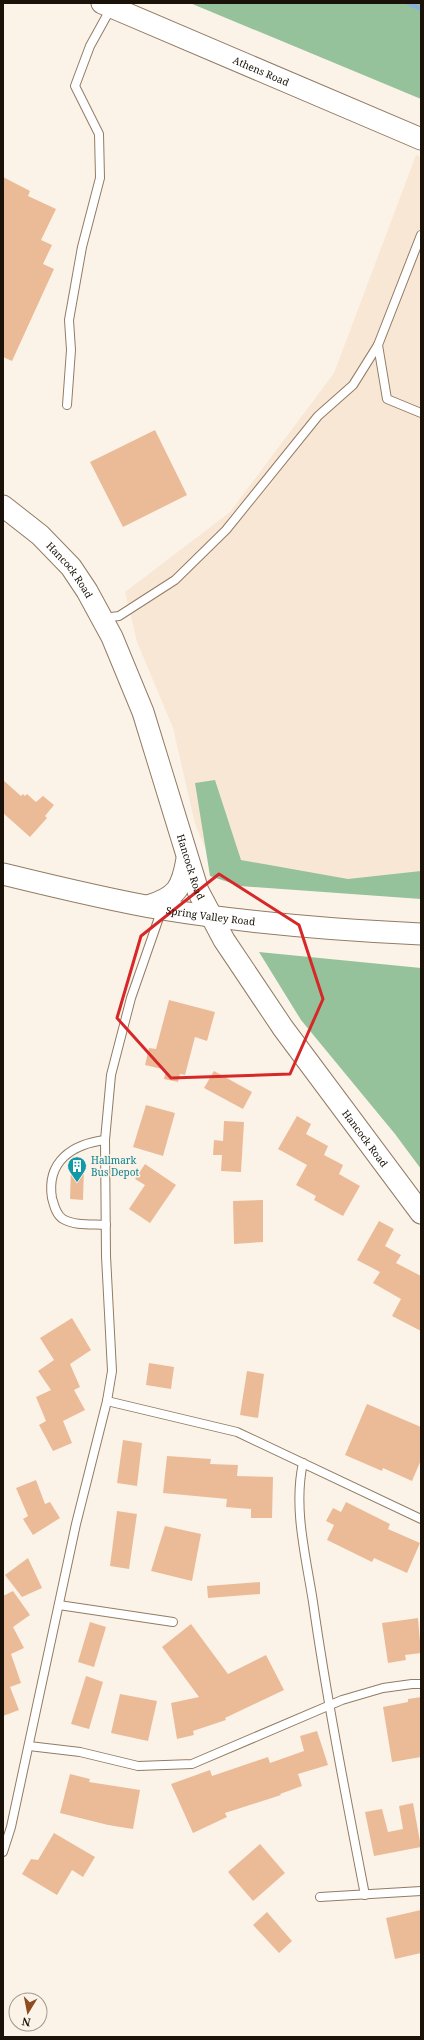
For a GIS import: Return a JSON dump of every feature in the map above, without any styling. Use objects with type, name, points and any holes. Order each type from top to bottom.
[{"type":"street","name":"Athens Road","points":[[107,5],[421,139]]},
{"type":"street","name":"Hancock Road","points":[[3,506],[40,535],[71,567],[112,637],[143,712],[198,891],[247,977],[283,1028],[421,1213]]},
{"type":"street","points":[[155,908],[170,897],[180,887],[184,878],[187,859]]},
{"type":"street","name":"Spring Valley Road","points":[[3,874],[155,908],[212,916],[364,932],[421,934]]},
{"type":"lane","points":[[67,405],[71,350],[69,320],[82,246],[100,178],[99,134],[75,86],[107,5]]},
{"type":"lane","points":[[102,618],[119,616],[174,580],[226,530],[318,416],[353,385],[378,345],[421,235]]},
{"type":"lane","points":[[378,345],[387,399],[421,413]]},
{"type":"lane","points":[[3,1852],[11,1827],[76,1524],[107,1401],[112,1370],[106,1225],[105,1140],[111,1075],[155,908]]},
{"type":"lane","points":[[105,1140],[90,1142],[78,1146],[66,1155],[56,1166],[52,1178],[51,1193],[54,1208],[62,1219],[76,1224],[106,1225]]},
{"type":"lane","points":[[107,1401],[237,1432],[421,1519]]},
{"type":"lane","points":[[303,1463],[299,1495],[303,1539],[328,1705],[365,1895]]},
{"type":"lane","points":[[59,1605],[173,1622]]},
{"type":"lane","points":[[29,1746],[80,1752],[138,1766],[192,1764],[328,1705],[383,1688],[421,1684]]},
{"type":"lane","points":[[320,1896],[365,1895],[421,1891]]},
{"type":"highlighted area","points":[[219,874],[299,925],[323,999],[290,1074],[171,1078],[117,1018],[141,936]]},
{"type":"shaded area","points":[[416,155],[421,157],[421,893],[211,862],[195,824],[173,728],[137,642],[125,592],[230,512],[334,373]]},
{"type":"green space","points":[[190,3],[421,3],[421,99]]},
{"type":"green space","points":[[215,780],[241,860],[348,879],[421,871],[421,899],[240,886],[210,876],[195,783]]},
{"type":"green space","points":[[259,952],[421,968],[421,1169],[395,1134],[301,1020]]},
{"type":"building","points":[[3,177],[30,191],[28,196],[56,209],[41,240],[52,245],[43,264],[54,269],[12,361],[3,357]]},
{"type":"building","points":[[155,430],[187,495],[123,527],[90,462]]},
{"type":"building","points":[[3,780],[21,796],[23,794],[25,796],[27,794],[36,802],[43,796],[54,805],[45,816],[47,818],[30,837],[3,813]]},
{"type":"building","points":[[169,1000],[215,1012],[207,1041],[195,1037],[185,1075],[180,1074],[178,1082],[164,1079],[166,1070],[145,1065],[149,1048],[156,1049]]},
{"type":"building","points":[[214,1071],[252,1092],[243,1109],[204,1088]]},
{"type":"building","points":[[146,1105],[175,1113],[163,1156],[133,1147]]},
{"type":"building","points":[[297,1116],[311,1124],[306,1134],[328,1146],[324,1155],[343,1165],[339,1174],[360,1186],[343,1216],[314,1200],[316,1196],[296,1185],[307,1165],[278,1149]]},
{"type":"building","points":[[224,1121],[244,1122],[241,1172],[221,1171],[222,1155],[213,1155],[214,1140],[223,1141]]},
{"type":"building","points":[[145,1164],[176,1185],[150,1223],[129,1209],[145,1185],[135,1179]]},
{"type":"building","name":"Hallmark Bus Depot","points":[[71,1167],[84,1167],[83,1200],[70,1199]]},
{"type":"building","points":[[263,1200],[263,1242],[234,1244],[233,1201]]},
{"type":"building","points":[[379,1221],[394,1229],[385,1246],[401,1255],[396,1263],[421,1276],[421,1331],[392,1316],[401,1299],[373,1283],[380,1272],[357,1260]]},
{"type":"building","points":[[72,1318],[91,1350],[70,1364],[80,1387],[74,1390],[85,1410],[63,1421],[72,1443],[53,1451],[39,1425],[46,1421],[36,1397],[51,1390],[38,1371],[54,1360],[40,1338]]},
{"type":"building","points":[[149,1363],[174,1367],[171,1389],[146,1385]]},
{"type":"building","points":[[247,1371],[264,1374],[258,1418],[240,1415]]},
{"type":"building","points":[[367,1404],[421,1427],[421,1460],[412,1481],[383,1468],[382,1471],[345,1455]]},
{"type":"building","points":[[123,1440],[142,1443],[137,1486],[117,1483]]},
{"type":"building","points":[[167,1456],[211,1459],[210,1464],[238,1465],[237,1476],[273,1477],[272,1518],[251,1518],[251,1509],[226,1507],[227,1499],[163,1493]]},
{"type":"building","points":[[36,1480],[45,1504],[50,1502],[60,1518],[33,1535],[23,1519],[28,1516],[16,1488]]},
{"type":"building","points":[[346,1502],[390,1524],[388,1529],[420,1543],[407,1573],[374,1558],[372,1562],[327,1540],[334,1525],[326,1521],[333,1508],[341,1512]]},
{"type":"building","points":[[117,1511],[137,1514],[129,1569],[110,1566]]},
{"type":"building","points":[[165,1526],[201,1534],[192,1581],[151,1571]]},
{"type":"building","points":[[28,1558],[42,1588],[22,1597],[5,1575]]},
{"type":"building","points":[[260,1582],[260,1594],[208,1598],[207,1586]]},
{"type":"building","points":[[13,1591],[30,1615],[13,1627],[24,1648],[11,1654],[21,1683],[10,1687],[19,1710],[3,1716],[3,1596]]},
{"type":"building","points":[[418,1618],[421,1653],[405,1655],[406,1660],[388,1663],[382,1623]]},
{"type":"building","points":[[90,1622],[106,1627],[94,1667],[78,1662]]},
{"type":"building","points":[[191,1624],[228,1674],[266,1655],[284,1690],[225,1718],[226,1720],[193,1731],[194,1735],[177,1739],[171,1703],[199,1697],[162,1647]]},
{"type":"building","points":[[86,1676],[103,1682],[89,1729],[71,1724]]},
{"type":"building","points":[[120,1694],[157,1701],[148,1741],[111,1733]]},
{"type":"building","points":[[421,1697],[421,1757],[392,1762],[383,1707],[408,1702],[408,1699]]},
{"type":"building","points":[[317,1731],[328,1765],[298,1774],[302,1786],[280,1794],[281,1795],[225,1813],[227,1817],[193,1833],[171,1784],[210,1770],[212,1776],[268,1757],[270,1763],[304,1751],[300,1736]]},
{"type":"building","points":[[70,1774],[90,1779],[89,1782],[140,1790],[133,1829],[108,1825],[60,1813]]},
{"type":"building","points":[[413,1803],[421,1847],[374,1856],[365,1812],[382,1809],[388,1832],[403,1829],[399,1806]]},
{"type":"building","points":[[54,1833],[95,1857],[83,1877],[72,1870],[57,1895],[22,1874],[31,1859],[38,1860]]},
{"type":"building","points":[[260,1844],[285,1873],[253,1901],[228,1872]]},
{"type":"building","points":[[421,1910],[421,1953],[395,1959],[386,1918]]},
{"type":"building","points":[[267,1912],[292,1941],[279,1953],[253,1925]]},
{"type":"waterway","points":[[408,3],[421,9]]},
{"type":"place","name":"Hallmark Bus Depot","points":[[77,1183]]}]
